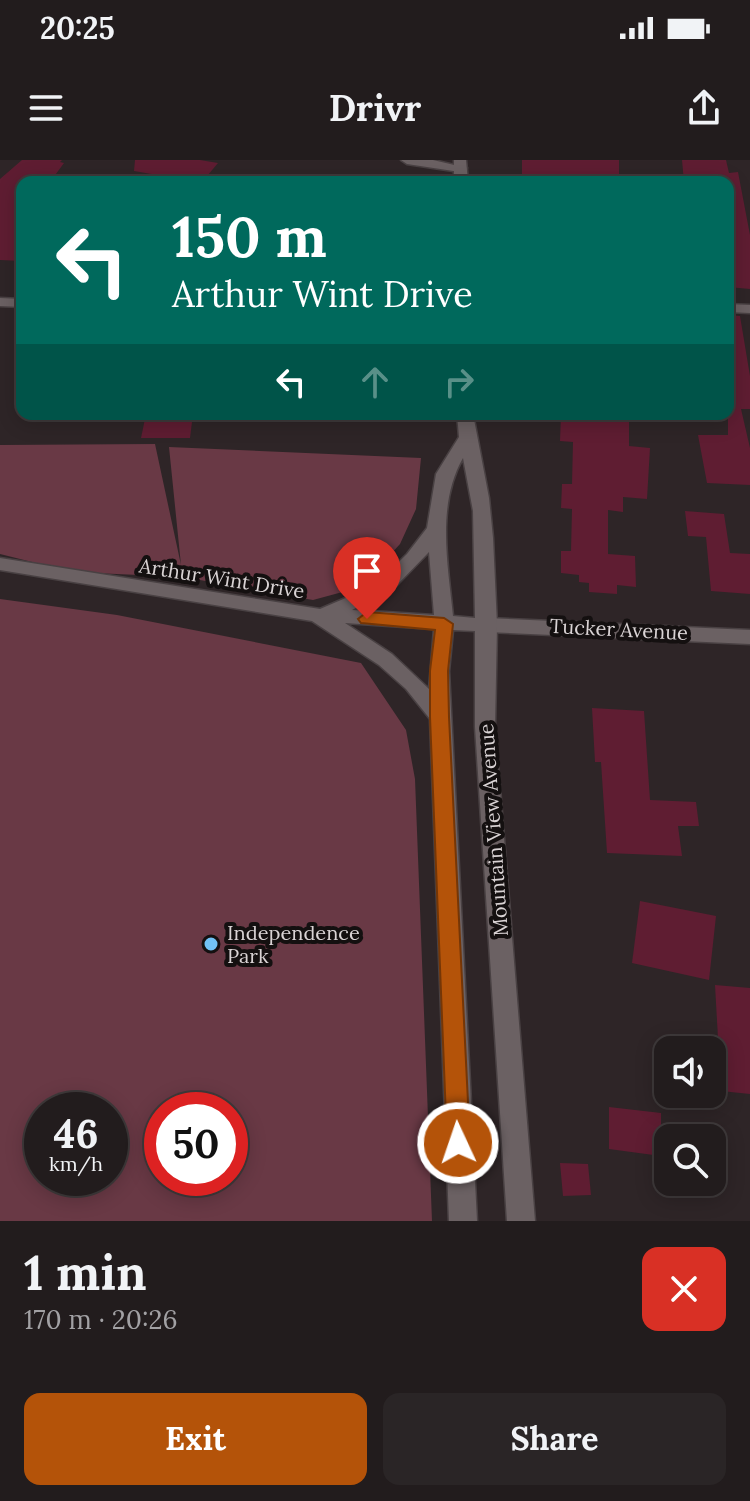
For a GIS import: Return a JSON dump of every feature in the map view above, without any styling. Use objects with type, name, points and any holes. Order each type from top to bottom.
[{"type":"main road","points":[[407,160],[460,170]]},
{"type":"main road","name":"Mountain View Avenue","points":[[465,420],[465,440],[478,476],[482,509],[487,625],[483,680],[485,727],[521,1221]]},
{"type":"main road","points":[[463,1221],[440,717],[439,671],[444,624],[436,529],[445,474],[465,440]]},
{"type":"main road","points":[[316,615],[361,601],[403,573],[436,529]]},
{"type":"main road","name":"Arthur Wint Drive","points":[[0,564],[316,615],[487,625]]},
{"type":"main road","points":[[316,615],[394,663],[419,688],[440,717]]},
{"type":"main road","name":"Tucker Avenue","points":[[487,625],[750,637]]},
{"type":"shaded area","points":[[155,444],[181,565],[169,447],[421,458],[416,509],[400,544],[361,587],[313,600],[183,577],[72,572],[0,554],[0,445]]},
{"type":"shaded area","name":"Independence Park","points":[[0,599],[117,615],[361,663],[406,730],[415,779],[432,1221],[0,1221]]},
{"type":"building","points":[[22,160],[62,160],[60,162],[64,163],[54,176],[16,176],[16,261],[0,260],[0,179]]},
{"type":"building","points":[[135,160],[218,163],[207,176],[163,176],[134,171]]},
{"type":"building","points":[[522,160],[619,160],[619,176],[522,176]]},
{"type":"building","points":[[682,160],[726,160],[729,173],[738,172],[750,235],[750,289],[734,288],[734,176],[683,176]]},
{"type":"building","points":[[734,316],[740,316],[750,376],[750,409],[741,409],[750,448],[750,485],[707,483],[698,435],[728,435],[728,420],[734,420]]},
{"type":"building","points":[[145,420],[192,420],[190,438],[141,438]]},
{"type":"building","points":[[561,420],[629,420],[629,446],[650,448],[647,499],[623,497],[623,512],[608,510],[608,554],[635,556],[636,587],[617,585],[617,594],[589,592],[589,583],[579,582],[579,575],[561,573],[561,551],[571,551],[572,509],[561,508],[562,484],[572,484],[573,442],[560,441]]},
{"type":"building","points":[[685,511],[724,514],[730,553],[750,554],[750,594],[711,591],[706,537],[688,536]]},
{"type":"building","points":[[592,708],[644,711],[650,800],[696,802],[699,826],[678,826],[682,856],[607,853],[601,762],[595,762]]},
{"type":"building","points":[[640,901],[716,916],[709,980],[632,963]]},
{"type":"building","points":[[715,985],[750,988],[750,1094],[726,1092],[726,1036],[718,1036]]},
{"type":"building","points":[[609,1107],[661,1113],[661,1124],[654,1124],[654,1155],[609,1149]]},
{"type":"building","points":[[560,1163],[588,1164],[591,1195],[563,1196]]},
{"type":"place","name":"Independence Park","points":[[211,944]]},
{"type":"route","points":[[367,619],[444,624],[439,671],[440,717],[458,1143]]}]
